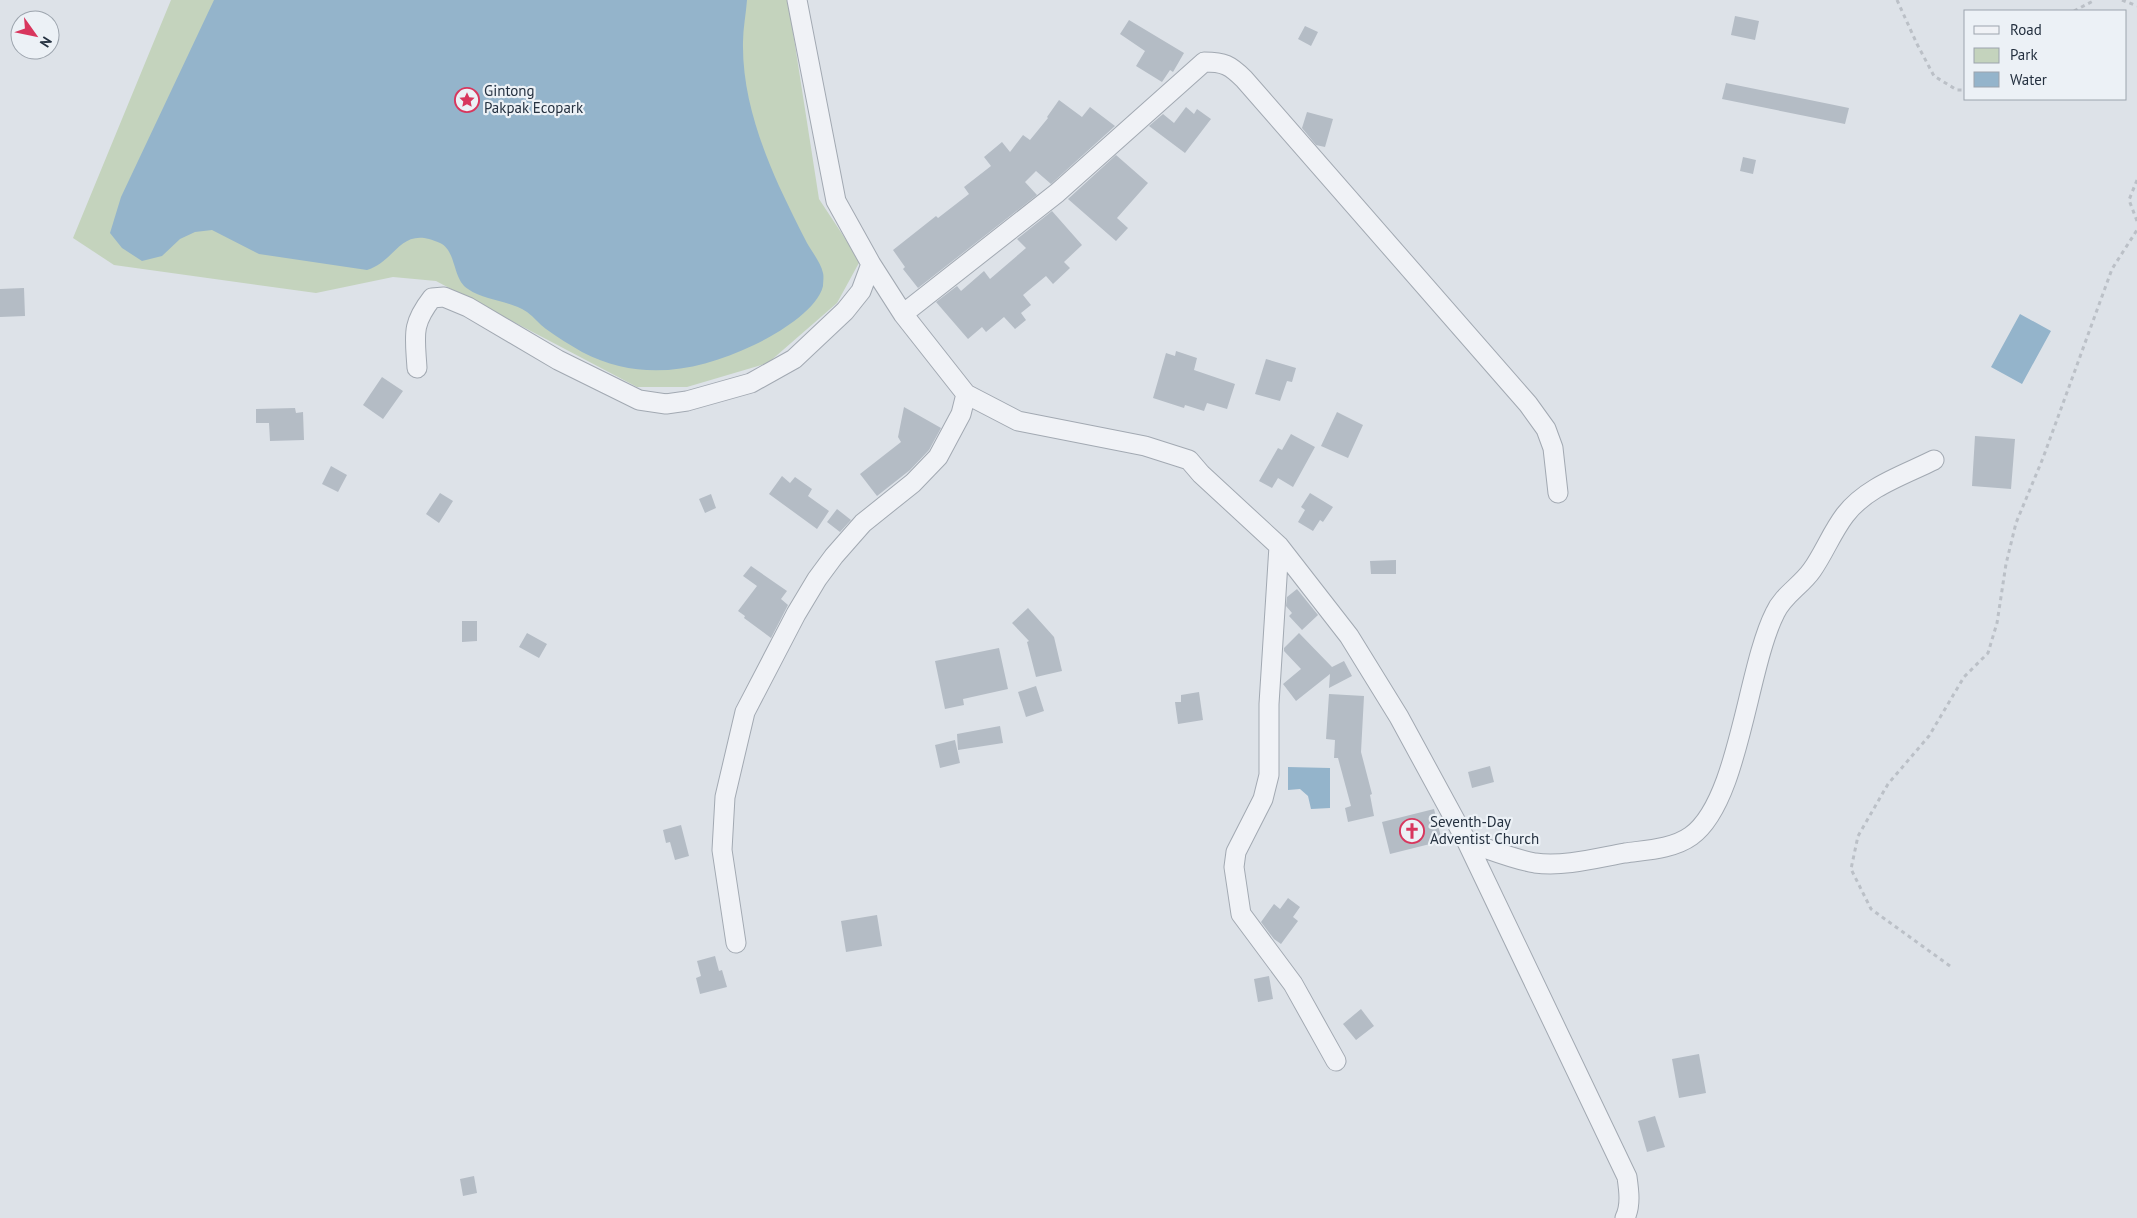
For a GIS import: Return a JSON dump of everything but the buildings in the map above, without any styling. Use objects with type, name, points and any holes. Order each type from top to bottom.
[{"type":"street","points":[[797,0],[836,201],[871,264],[903,314],[966,394],[1018,421],[1145,446],[1189,460],[1201,474],[1279,546],[1354,644],[1399,717],[1466,842],[1627,1177],[1630,1195],[1628,1212],[1625,1218]]},
{"type":"street","points":[[903,314],[1057,192],[1204,62],[1220,62],[1232,68],[1244,80],[1528,404],[1546,428],[1553,448],[1558,493]]},
{"type":"street","points":[[417,368],[415,328],[420,314],[432,298],[444,298],[468,307],[558,360],[639,400],[666,404],[687,401],[751,383],[794,359],[845,311],[861,290],[871,264]]},
{"type":"street","points":[[736,943],[722,850],[724,797],[745,712],[796,614],[817,579],[863,523],[913,483],[938,457],[961,414],[966,394]]},
{"type":"street","points":[[1466,842],[1523,860],[1554,864],[1668,846],[1689,838],[1701,828],[1712,812],[1726,779],[1768,629],[1782,600],[1811,571],[1845,515],[1859,501],[1877,488],[1934,460]]},
{"type":"street","points":[[1279,546],[1269,704],[1269,775],[1263,799],[1238,846],[1234,866],[1241,914],[1293,984],[1336,1061]]},
{"type":"path","points":[[1897,0],[1916,44],[1934,76],[1957,90],[1964,90]]},
{"type":"path","points":[[2076,10],[2095,0]]},
{"type":"path","points":[[2122,0],[2137,6]]},
{"type":"path","points":[[2137,180],[2129,200],[2137,221]]},
{"type":"path","points":[[1950,966],[1871,909],[1851,869],[1858,836],[1888,784],[1928,736],[1964,677],[1988,653],[1998,623],[2006,564],[2016,523],[2112,269],[2137,230]]},
{"type":"green space","name":"Gintong Pakpak Ecopark","points":[[171,0],[788,0],[819,199],[860,261],[837,303],[768,363],[687,387],[637,387],[436,281],[393,277],[316,293],[114,265],[73,238]]},
{"type":"water","name":"Gintong Pakpak Ecopark","points":[[214,0],[747,0],[743,37],[743,61],[753,116],[779,186],[803,236],[822,269],[823,286],[819,295],[813,304],[794,321],[754,345],[711,362],[690,367],[647,370],[625,367],[582,352],[550,332],[530,314],[520,308],[482,296],[468,289],[459,279],[452,258],[445,247],[427,238],[416,238],[407,241],[377,265],[367,270],[259,254],[212,230],[195,232],[180,239],[162,256],[142,261],[122,248],[110,233],[121,197]]},
{"type":"water","points":[[2020,314],[2051,331],[2022,384],[1991,367]]},
{"type":"water","points":[[1288,767],[1330,768],[1330,808],[1311,809],[1308,796],[1300,789],[1288,790]]},
{"type":"place","name":"Gintong Pakpak Ecopark","points":[[467,100]]},
{"type":"place","name":"Seventh-Day Adventist Church","points":[[1412,831]]}]
